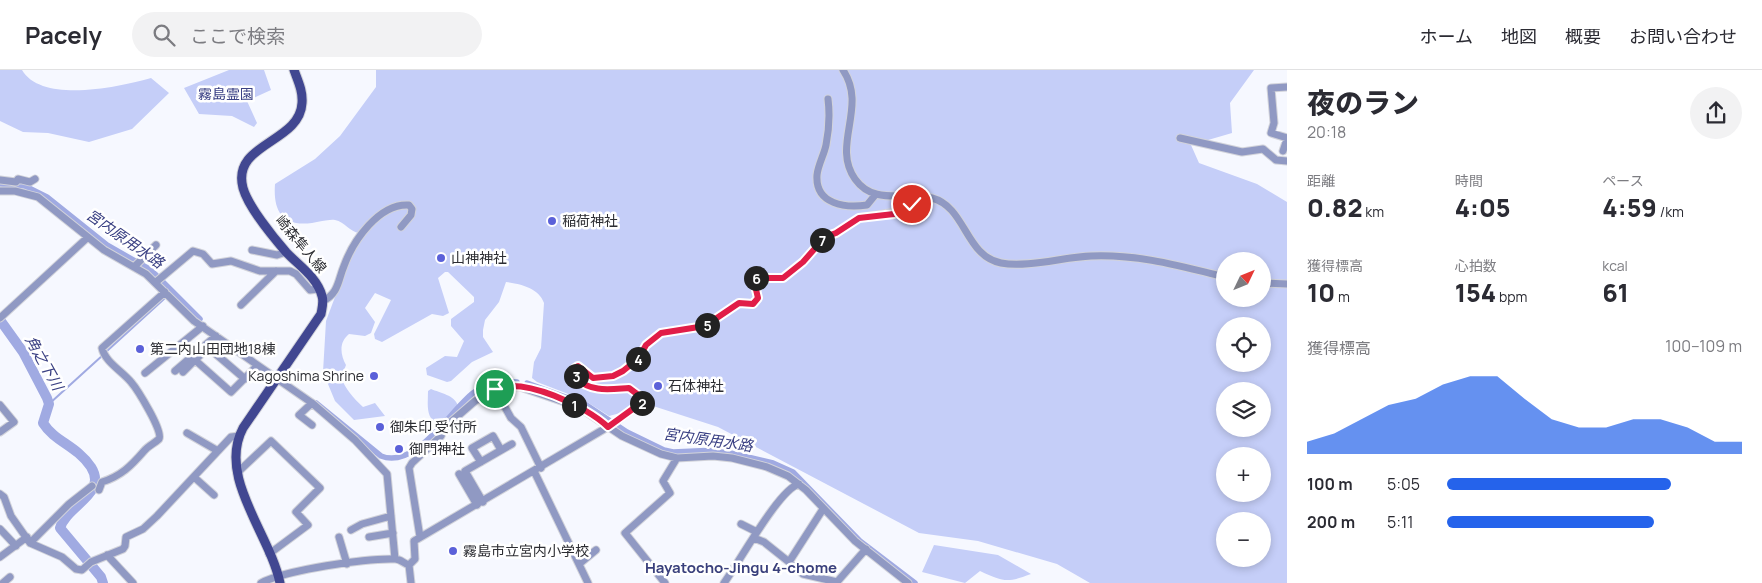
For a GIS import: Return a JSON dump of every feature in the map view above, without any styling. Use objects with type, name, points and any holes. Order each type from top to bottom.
[{"type":"main road","name":"崎森隼人線","points":[[294,70],[302,96],[302,108],[298,118],[290,127],[252,155],[245,166],[243,188],[250,202],[286,252],[308,274],[319,289],[323,301]]},
{"type":"main road","points":[[279,580],[237,473],[234,455],[239,436],[321,314],[323,301]]},
{"type":"street","points":[[843,70],[851,85],[854,98],[846,151],[847,166],[860,186],[876,194],[894,197],[930,197],[941,201],[951,208],[974,245],[989,258],[1000,263],[1091,256],[1138,257],[1216,275]]},
{"type":"street","points":[[1283,151],[1287,138],[1272,134],[1274,123],[1271,88],[1287,87]]},
{"type":"street","points":[[828,99],[826,147],[817,175],[819,187],[826,199],[836,205],[849,208],[867,205],[876,194]]},
{"type":"street","points":[[1180,138],[1242,152],[1263,149],[1276,160],[1287,162]]},
{"type":"street","points":[[0,191],[15,186],[18,179],[30,182],[35,179]]},
{"type":"street","points":[[0,180],[38,197],[87,238],[136,264],[158,280],[165,292],[194,321],[332,418],[387,474],[396,559]]},
{"type":"street","points":[[411,583],[409,566],[415,559],[414,541],[538,470],[610,426],[645,400],[629,388],[602,390],[591,388],[576,378],[575,368],[578,366],[593,378],[613,376],[632,364],[646,345],[661,333],[705,326],[739,303],[753,304],[758,298],[754,281],[756,278],[783,278],[803,262],[825,237],[836,233],[859,218],[907,210],[912,204],[913,196]]},
{"type":"street","points":[[323,301],[336,292],[344,264],[366,229],[383,213],[394,206],[408,204],[412,209],[411,216],[400,227]]},
{"type":"street","points":[[1,317],[87,238]]},
{"type":"street","points":[[136,264],[156,245]]},
{"type":"street","points":[[252,250],[277,255],[286,252]]},
{"type":"street","points":[[158,280],[193,251],[203,254],[212,264],[231,261],[250,269],[296,274],[310,290],[319,289]]},
{"type":"street","points":[[241,305],[276,271]]},
{"type":"street","points":[[1271,283],[1287,284]]},
{"type":"street","points":[[99,490],[102,482],[117,477],[125,471],[149,445],[159,439],[160,434],[159,426],[133,385],[103,354],[102,348],[105,343],[165,292]]},
{"type":"street","points":[[145,373],[161,357],[203,326]]},
{"type":"street","points":[[175,371],[216,336]]},
{"type":"street","points":[[183,372],[207,349],[210,349],[245,379]]},
{"type":"street","points":[[195,360],[231,392],[258,366]]},
{"type":"street","points":[[420,537],[409,468],[412,462],[475,401],[495,389],[505,386],[516,386],[550,396],[588,411],[642,446],[677,458],[713,456],[732,458],[775,470],[799,484],[866,549],[908,583]]},
{"type":"street","points":[[495,389],[511,418],[521,427],[588,583]]},
{"type":"street","points":[[312,403],[299,415],[312,425]]},
{"type":"street","points":[[0,404],[14,422],[0,432]]},
{"type":"street","points":[[521,427],[529,423]]},
{"type":"street","points":[[187,433],[218,451]]},
{"type":"street","points":[[0,494],[4,497],[11,516],[28,540],[62,556],[76,569],[82,570],[89,564],[123,549],[126,537],[150,522],[231,437],[239,436]]},
{"type":"street","points":[[481,462],[472,448],[493,436],[500,450]]},
{"type":"street","points":[[237,473],[271,441],[320,488],[296,512],[308,525],[269,554]]},
{"type":"street","points":[[480,504],[465,471],[512,444]]},
{"type":"street","points":[[665,583],[625,533],[670,493],[663,481],[677,458]]},
{"type":"street","points":[[459,474],[480,504]]},
{"type":"street","points":[[194,477],[214,495]]},
{"type":"street","points":[[724,583],[788,491],[799,484]]},
{"type":"street","points":[[0,556],[28,540],[92,486]]},
{"type":"street","points":[[789,562],[823,508]]},
{"type":"street","points":[[351,530],[362,524],[391,516]]},
{"type":"street","points":[[741,524],[803,574],[837,582],[866,549]]},
{"type":"street","points":[[0,529],[16,546]]},
{"type":"street","points":[[369,537],[393,533]]},
{"type":"street","points":[[339,537],[347,564]]},
{"type":"street","points":[[579,564],[596,550]]},
{"type":"street","points":[[107,555],[133,583]]},
{"type":"street","points":[[261,583],[347,564],[396,559],[409,566]]},
{"type":"street","points":[[3,583],[10,577]]},
{"type":"green space","points":[[0,70],[22,70],[32,80],[46,87],[63,90],[101,88],[151,78],[169,93],[132,129],[89,142],[48,133],[23,132],[0,121]]},
{"type":"green space","name":"霧島霊園","points":[[229,70],[264,70],[271,90],[247,101],[257,123],[254,127],[232,116],[199,114],[184,88]]},
{"type":"green space","points":[[376,70],[1254,70],[1230,103],[1232,133],[1191,145],[1199,163],[1257,184],[1287,202],[1287,583],[1090,583],[1057,564],[978,541],[919,533],[718,427],[650,405],[609,416],[584,400],[537,382],[532,378],[534,362],[541,348],[544,303],[542,298],[533,290],[506,282],[499,302],[485,320],[483,330],[483,337],[493,352],[472,362],[451,381],[447,382],[427,375],[426,368],[445,356],[457,357],[464,341],[451,326],[451,319],[474,302],[474,297],[448,272],[445,272],[438,278],[449,313],[443,316],[432,314],[382,342],[375,339],[374,334],[391,300],[375,293],[365,308],[375,322],[371,333],[365,336],[349,334],[343,341],[342,352],[346,365],[341,378],[350,393],[363,407],[375,403],[385,416],[354,420],[335,401],[323,372],[326,321],[359,233],[335,220],[302,224],[287,220],[278,209],[275,194],[275,184],[315,159],[340,136],[376,87]]},
{"type":"green space","points":[[431,389],[451,397],[458,406],[439,424],[431,419],[429,415],[428,391]]},
{"type":"green space","points":[[934,545],[998,555],[1031,574],[1006,580],[980,571],[965,583],[922,572]]},
{"type":"waterway","name":"宮内原用水路","points":[[0,184],[25,186],[47,197],[107,245],[151,270],[200,319]]},
{"type":"waterway","points":[[107,351],[164,299]]},
{"type":"waterway","name":"角之下川","points":[[0,320],[23,352],[47,398],[49,404],[43,423],[53,435],[85,460],[95,476],[91,492],[70,513],[60,528],[101,577],[103,583]]},
{"type":"waterway","points":[[49,404],[103,355]]},
{"type":"waterway","name":"宮内原用水路","points":[[316,403],[381,456],[394,458],[406,455],[419,447],[473,393],[494,383],[517,382]]},
{"type":"waterway","name":"宮内原用水路","points":[[527,383],[585,404],[627,432],[664,450],[673,452],[717,450],[773,463],[793,472],[860,541],[915,583]]},
{"type":"place","name":"稲荷神社","points":[[552,221]]},
{"type":"place","name":"山神神社","points":[[441,258]]},
{"type":"place","name":"第二内山田団地18棟","points":[[140,349]]},
{"type":"place","name":"Kagoshima Shrine","points":[[374,376]]},
{"type":"place","name":"石体神社","points":[[658,386]]},
{"type":"place","name":"御朱印 受付所","points":[[380,427]]},
{"type":"place","name":"御門神社","points":[[399,449]]},
{"type":"place","name":"霧島市立宮内小学校","points":[[453,551]]},
{"type":"district","name":"Hayatocho-Jingu 4-chome","points":[[741,568]]},
{"type":"route","points":[[495,389],[501,386],[516,386],[550,396],[588,411],[608,427],[645,400],[629,388],[602,390],[591,388],[576,378],[575,368],[578,366],[593,378],[613,376],[623,371],[639,358],[646,345],[661,333],[705,326],[739,303],[753,304],[758,298],[754,281],[756,278],[783,278],[803,262],[825,237],[844,229],[859,218],[877,214],[894,214],[907,210],[912,204]]}]
